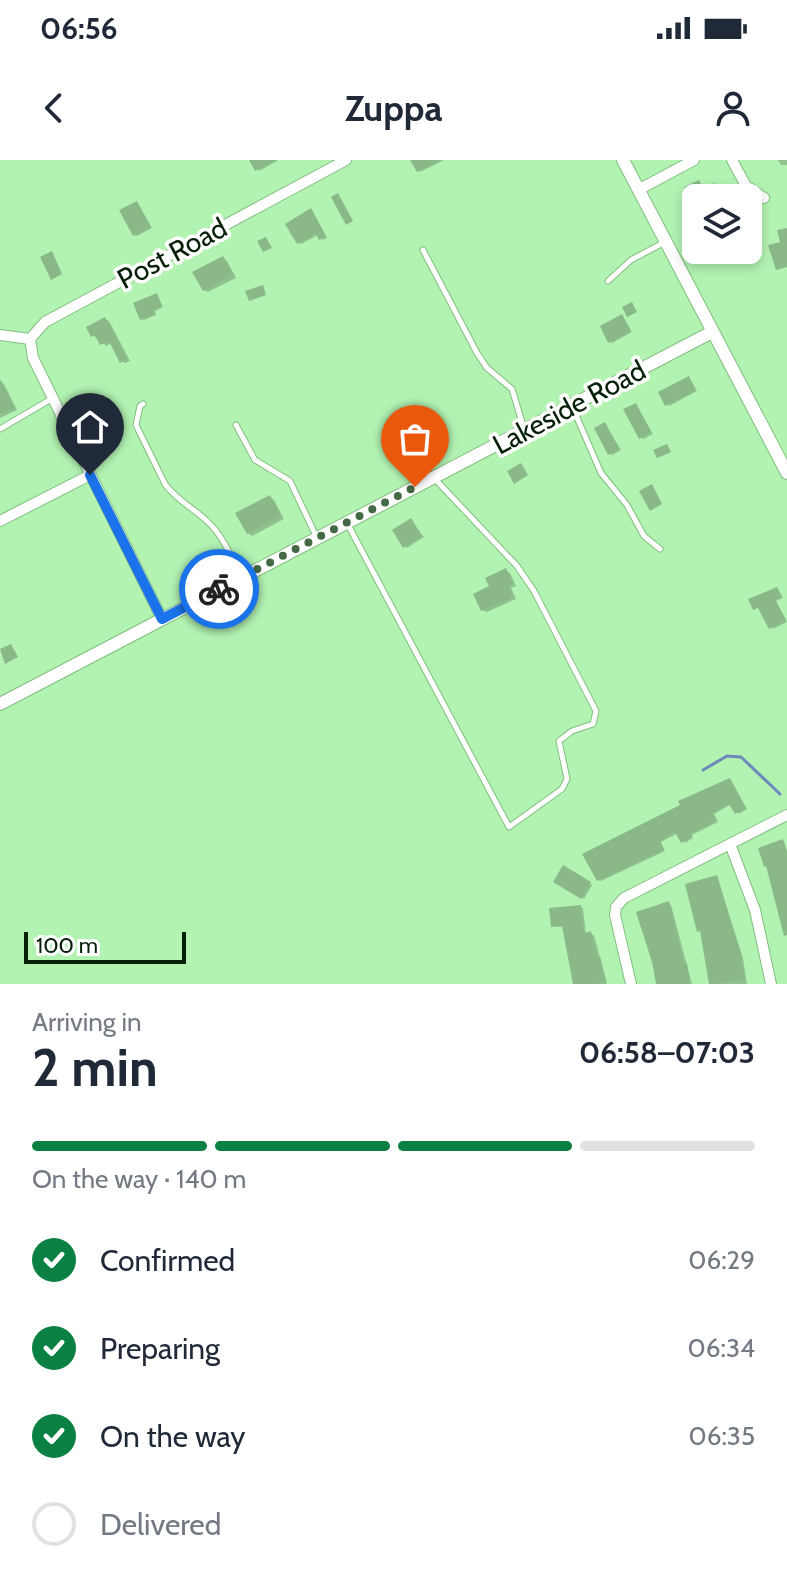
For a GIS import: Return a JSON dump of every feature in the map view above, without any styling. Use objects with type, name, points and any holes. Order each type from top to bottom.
[{"type":"street","name":"Post Road","points":[[30,339],[45,322],[346,160]]},
{"type":"street","points":[[623,160],[787,473]]},
{"type":"street","points":[[638,190],[694,160]]},
{"type":"street","points":[[732,160],[746,186],[764,198]]},
{"type":"street","name":"Lakeside Road","points":[[0,704],[712,332]]},
{"type":"street","points":[[0,335],[30,339],[33,358],[162,619]]},
{"type":"street","points":[[0,521],[90,475]]},
{"type":"street","points":[[631,984],[617,928],[616,907],[633,893],[787,815]]},
{"type":"street","points":[[730,844],[755,910],[771,984]]},
{"type":"lane","points":[[608,281],[631,260],[665,242]]},
{"type":"lane","points":[[423,250],[477,353],[487,368],[512,389],[524,430]]},
{"type":"lane","points":[[0,429],[53,398]]},
{"type":"lane","points":[[143,404],[136,416],[136,425],[165,484],[217,533],[241,578]]},
{"type":"lane","points":[[572,405],[601,473],[627,505],[644,536],[660,549]]},
{"type":"lane","points":[[236,425],[255,460],[290,481],[317,538]]},
{"type":"lane","points":[[347,523],[509,827],[562,789],[567,779],[559,741],[572,731],[593,724],[596,711],[534,591],[517,566],[434,477]]},
{"type":"building","points":[[249,160],[275,160],[255,171]]},
{"type":"building","points":[[410,160],[440,160],[417,172]]},
{"type":"building","points":[[338,193],[353,221],[346,225],[331,197]]},
{"type":"building","points":[[137,201],[151,227],[133,236],[119,210]]},
{"type":"building","points":[[311,208],[326,236],[319,240],[316,234],[297,244],[285,224]]},
{"type":"building","points":[[787,228],[787,267],[776,270],[768,245],[780,242],[777,230]]},
{"type":"building","points":[[266,237],[272,248],[263,252],[257,241]]},
{"type":"building","points":[[52,251],[62,274],[51,280],[40,257]]},
{"type":"building","points":[[223,256],[233,275],[203,291],[192,272]]},
{"type":"building","points":[[263,285],[266,295],[249,301],[245,291]]},
{"type":"building","points":[[157,293],[162,306],[153,310],[155,314],[140,320],[133,303]]},
{"type":"building","points":[[632,302],[637,312],[627,317],[622,307]]},
{"type":"building","points":[[622,314],[631,331],[608,343],[600,326]]},
{"type":"building","points":[[105,317],[127,359],[120,363],[109,341],[100,345],[86,327]]},
{"type":"building","points":[[689,376],[696,390],[665,406],[658,392]]},
{"type":"building","points":[[0,379],[14,408],[0,414]]},
{"type":"building","points":[[636,403],[651,432],[639,439],[623,409]]},
{"type":"building","points":[[605,422],[619,449],[608,455],[594,428]]},
{"type":"building","points":[[667,444],[671,452],[657,458],[653,450]]},
{"type":"building","points":[[521,463],[528,475],[514,484],[507,471]]},
{"type":"building","points":[[652,484],[662,504],[650,511],[639,491]]},
{"type":"building","points":[[270,495],[281,516],[247,534],[235,513]]},
{"type":"building","points":[[411,518],[422,536],[403,548],[392,530]]},
{"type":"building","points":[[506,568],[513,584],[508,586],[513,597],[481,611],[473,594],[489,586],[485,578]]},
{"type":"building","points":[[777,587],[782,597],[775,600],[786,620],[769,629],[758,608],[753,610],[748,599]]},
{"type":"building","points":[[11,644],[18,657],[5,664],[0,649]]},
{"type":"building","points":[[730,778],[746,808],[735,814],[729,804],[712,813],[716,820],[690,834],[692,837],[681,843],[675,832],[660,841],[664,850],[597,881],[582,854],[680,805],[678,801]]},
{"type":"building","points":[[783,839],[787,851],[787,935],[784,936],[766,866],[758,848]]},
{"type":"building","points":[[563,865],[591,882],[581,899],[553,882]]},
{"type":"building","points":[[717,875],[741,955],[745,980],[709,984],[700,931],[697,932],[685,884]]},
{"type":"building","points":[[669,901],[690,984],[656,984],[636,912]]},
{"type":"building","points":[[581,905],[584,933],[591,931],[606,981],[573,984],[562,926],[551,927],[549,908]]},
{"type":"waterway","points":[[703,770],[727,756],[741,757],[780,794]]},
{"type":"way so far","points":[[219,589],[415,487]]},
{"type":"route","points":[[90,475],[162,619],[219,589]]}]
